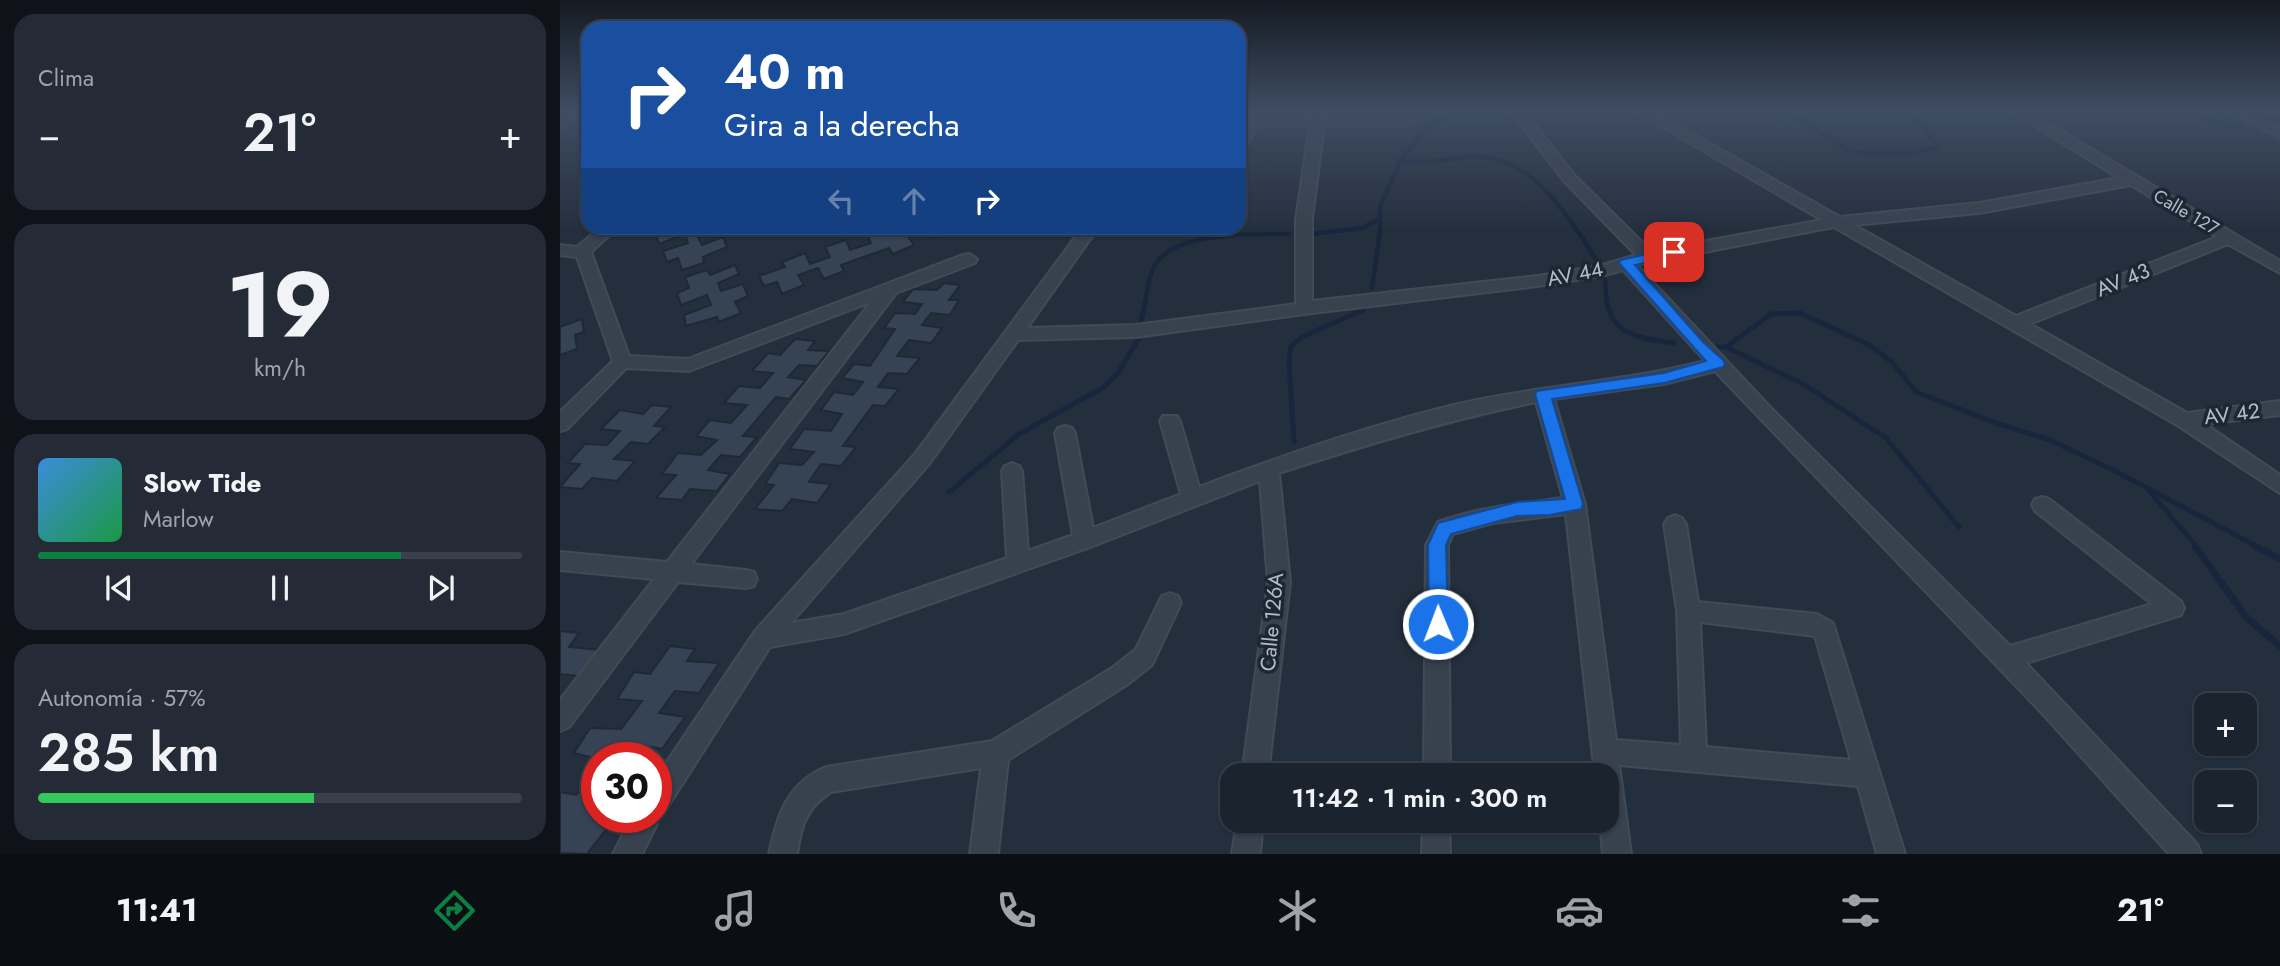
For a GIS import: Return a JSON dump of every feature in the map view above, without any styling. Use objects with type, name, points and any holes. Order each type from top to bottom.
[{"type":"street","points":[[1304,308],[1304,219],[1313,152]]},
{"type":"street","points":[[1549,152],[1570,179],[1647,257]]},
{"type":"street","points":[[1714,152],[2184,420],[2280,485]]},
{"type":"street","name":"Calle 127","points":[[2086,152],[2280,268]]},
{"type":"street","name":"AV 44","points":[[1014,334],[1136,331],[1538,281],[1601,271],[1647,257],[1836,222],[1979,208],[2132,180]]},
{"type":"street","points":[[581,253],[601,235]]},
{"type":"street","points":[[672,777],[763,638],[922,459],[1085,235]]},
{"type":"street","name":"AV 43","points":[[2016,323],[2229,237]]},
{"type":"street","points":[[560,250],[584,253],[622,362]]},
{"type":"street","points":[[560,424],[622,362],[689,365],[969,259]]},
{"type":"street","points":[[1626,263],[1698,345],[2004,659],[2148,809],[2187,854]]},
{"type":"street","points":[[560,719],[890,289]]},
{"type":"street","points":[[763,638],[844,624],[1085,540],[1269,469],[1377,433],[1459,411],[1543,394],[1664,378],[1718,364]]},
{"type":"street","points":[[1543,394],[1574,504],[1618,854]]},
{"type":"street","name":"AV 42","points":[[2184,420],[2280,408]]},
{"type":"street","points":[[1170,421],[1192,498]]},
{"type":"street","points":[[1065,433],[1085,540]]},
{"type":"street","name":"Calle 126A","points":[[1256,763],[1279,582],[1269,469]]},
{"type":"street","points":[[1012,471],[1018,564]]},
{"type":"street","points":[[1437,763],[1437,545],[1445,528],[1517,509],[1550,509],[1574,504]]},
{"type":"street","points":[[2004,659],[2173,608],[2042,505]]},
{"type":"street","points":[[1675,524],[1688,611],[1695,758]]},
{"type":"street","points":[[560,561],[746,579]]},
{"type":"street","points":[[783,854],[791,812],[807,792],[826,780],[996,754],[1120,676],[1144,656],[1170,603]]},
{"type":"street","points":[[1688,611],[1817,624],[1825,630],[1891,854]]},
{"type":"street","points":[[1605,751],[1868,774]]},
{"type":"street","points":[[984,854],[996,754]]},
{"type":"street","points":[[627,854],[638,833]]},
{"type":"street","points":[[1245,854],[1248,833]]},
{"type":"street","points":[[1436,833],[1436,854]]},
{"type":"building","points":[[656,235],[682,235],[659,244]]},
{"type":"building","points":[[685,235],[704,235],[698,237],[702,245],[723,237],[727,247],[703,257],[704,263],[682,270],[678,258],[667,262],[663,251],[688,243]]},
{"type":"building","points":[[867,235],[907,235],[914,245],[893,254],[889,248],[841,265],[844,271],[824,279],[818,268],[798,275],[804,285],[782,294],[777,282],[764,286],[759,276],[785,267],[782,262],[805,253],[810,264],[830,257],[825,247],[846,240],[850,250],[871,243]]},
{"type":"building","points":[[735,265],[739,274],[718,283],[721,291],[743,284],[748,296],[735,302],[741,313],[719,322],[717,317],[686,326],[684,315],[711,305],[707,295],[681,305],[677,293],[689,288],[685,277],[707,270],[710,275]]},
{"type":"building","points":[[944,283],[960,285],[949,300],[959,300],[950,315],[931,313],[922,325],[942,328],[931,343],[909,340],[897,356],[920,358],[907,374],[888,373],[878,387],[899,389],[885,406],[873,405],[843,446],[856,447],[841,466],[821,464],[809,482],[831,484],[817,503],[792,499],[782,511],[755,509],[774,485],[765,484],[779,463],[802,465],[814,452],[790,449],[804,429],[831,431],[842,414],[821,410],[834,392],[853,395],[863,382],[842,378],[854,364],[870,366],[895,329],[884,328],[895,313],[915,314],[922,304],[903,302],[913,289],[937,290]]},
{"type":"building","points":[[582,319],[584,332],[575,335],[577,349],[560,355],[560,327]]},
{"type":"building","points":[[795,339],[815,341],[808,350],[829,351],[817,366],[799,365],[788,377],[806,380],[789,399],[776,397],[743,436],[757,437],[740,457],[721,455],[708,470],[730,474],[717,491],[690,489],[682,500],[656,498],[676,475],[662,474],[678,453],[701,455],[717,440],[696,436],[710,420],[731,423],[747,405],[724,403],[739,386],[760,388],[773,373],[752,371],[768,353],[780,355]]},
{"type":"building","points":[[652,405],[671,407],[654,426],[665,427],[648,444],[631,442],[614,459],[635,461],[617,481],[592,478],[582,489],[560,487],[580,464],[568,463],[585,444],[607,445],[620,431],[601,429],[620,410],[643,414]]},
{"type":"building","points":[[560,631],[579,633],[569,647],[601,650],[579,676],[560,674]]},
{"type":"building","points":[[670,646],[695,649],[687,661],[719,663],[699,693],[675,691],[659,713],[685,717],[667,742],[581,742],[590,728],[621,729],[642,701],[617,699],[634,672],[650,674]]},
{"type":"building","points":[[581,742],[581,755],[574,753]]},
{"type":"building","points":[[581,789],[581,833],[603,833],[587,854],[560,853],[560,792],[576,795]]},
{"type":"waterway","points":[[1401,160],[1407,152]]},
{"type":"waterway","points":[[1853,152],[1906,154],[1916,152]]},
{"type":"waterway","points":[[1401,160],[1427,162],[1470,157],[1492,158],[1512,165],[1530,176],[1546,191],[1574,225],[1597,261]]},
{"type":"waterway","points":[[1380,219],[1380,207],[1401,160]]},
{"type":"waterway","points":[[1312,234],[1362,228],[1380,219]]},
{"type":"waterway","points":[[1372,288],[1380,219]]},
{"type":"waterway","points":[[1246,235],[1289,234]]},
{"type":"waterway","points":[[1145,305],[1154,266],[1168,252],[1199,240],[1238,235]]},
{"type":"waterway","points":[[1605,280],[1607,305]]},
{"type":"waterway","points":[[1141,321],[1145,303]]},
{"type":"waterway","points":[[1607,303],[1616,323],[1623,330],[1641,338],[1674,343]]},
{"type":"waterway","points":[[1294,442],[1289,361],[1291,346],[1302,337],[1363,310]]},
{"type":"waterway","points":[[1726,347],[1771,314],[1800,313],[1869,345],[1892,362],[1916,392],[1996,423],[2050,440],[2117,472],[2258,547]]},
{"type":"waterway","points":[[949,492],[1019,434],[1104,387],[1118,373],[1139,338]]},
{"type":"waterway","points":[[1709,347],[1726,347]]},
{"type":"waterway","points":[[1726,347],[1803,384],[1886,438],[1959,527]]},
{"type":"waterway","points":[[2150,492],[2197,547]]},
{"type":"waterway","points":[[2195,546],[2246,617],[2280,646]]},
{"type":"waterway","points":[[2255,546],[2280,559]]},
{"type":"route","points":[[1438,624],[1437,545],[1445,528],[1517,509],[1550,509],[1574,504],[1543,394],[1664,378],[1718,364],[1626,263],[1674,252]]}]
